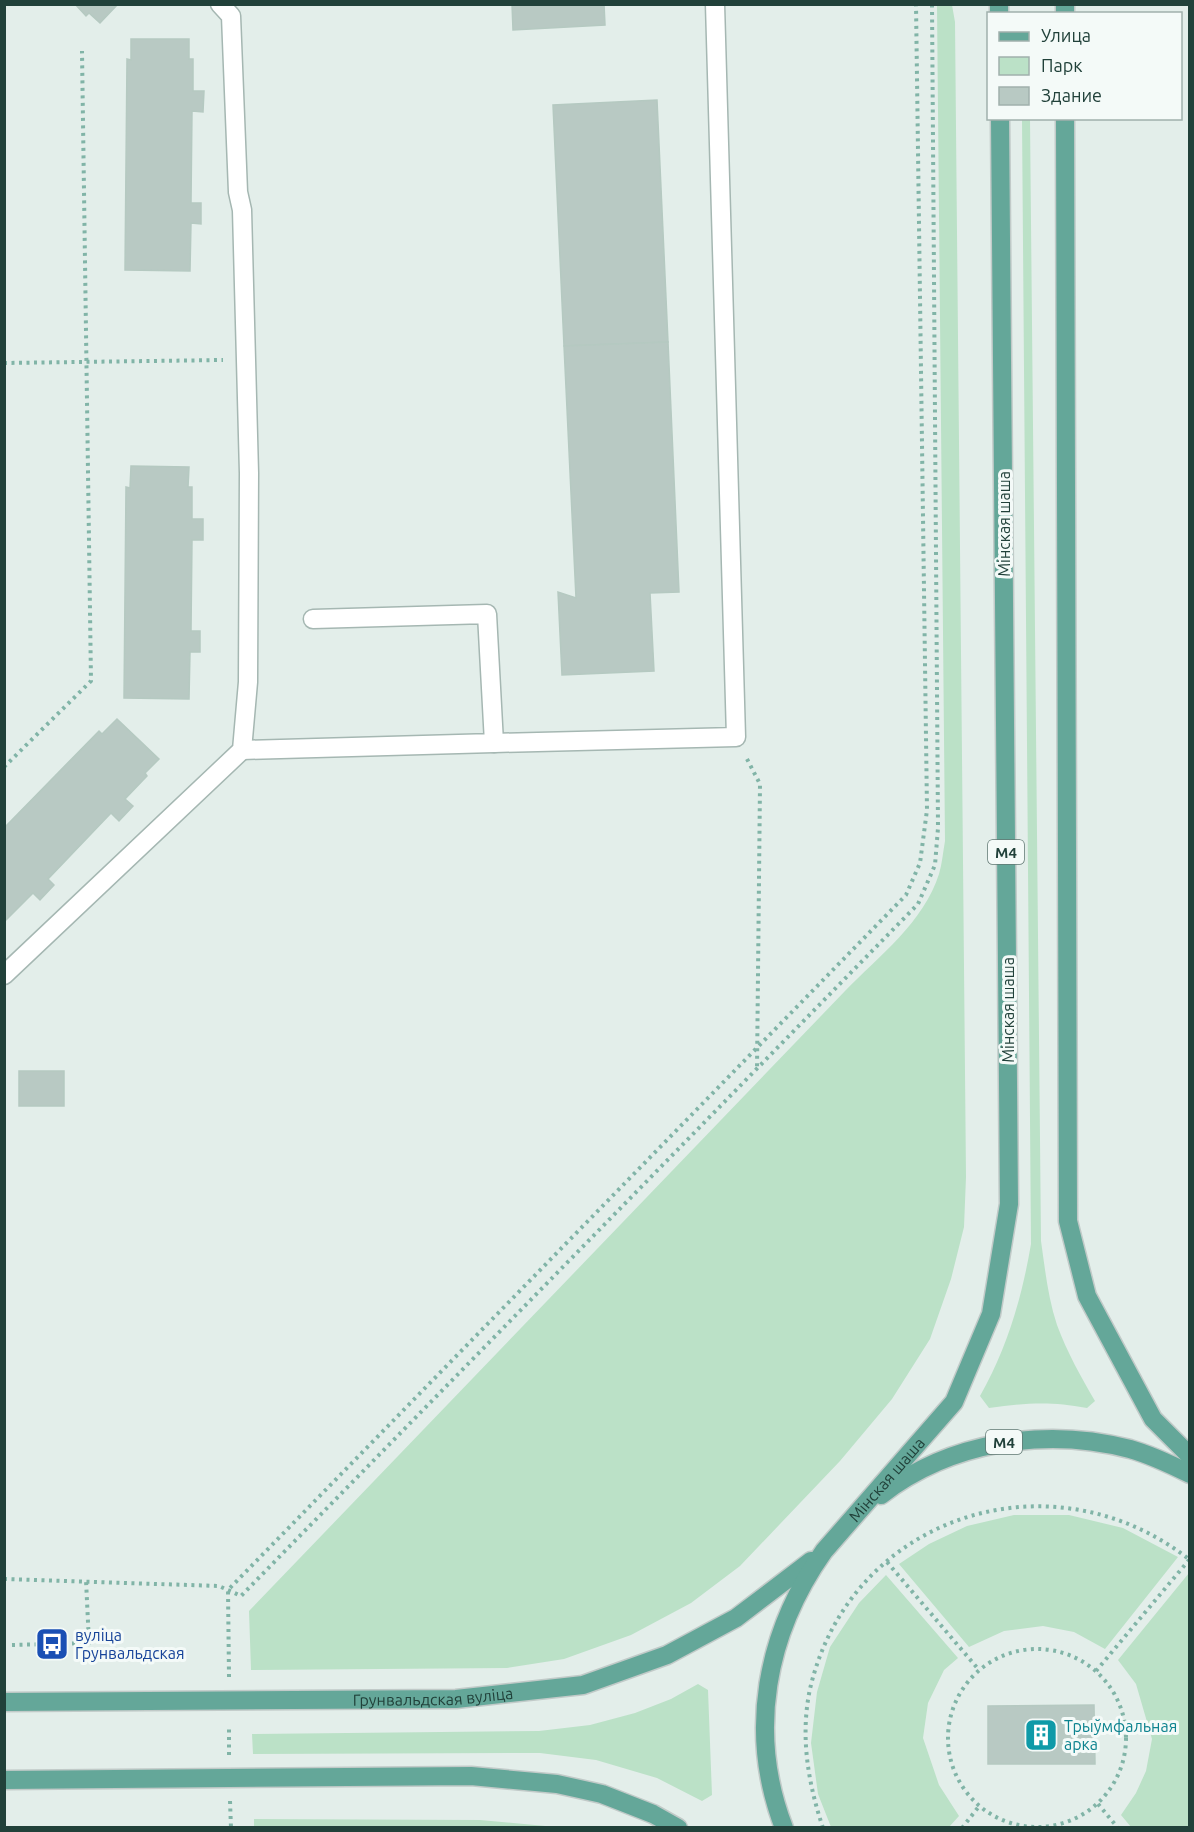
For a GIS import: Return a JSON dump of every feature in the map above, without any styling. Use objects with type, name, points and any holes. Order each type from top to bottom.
[{"type":"main road","name":"Мінская шаша","points":[[784,1827],[772,1789],[767,1762],[765,1715],[768,1678],[774,1651],[794,1598],[824,1551],[954,1402],[991,1314],[1009,1204],[1000,120]]},
{"type":"main road","points":[[1065,120],[1068,1221],[1087,1296],[1153,1419],[1190,1456]]},
{"type":"main road","name":"М4","points":[[839,1532],[887,1490],[915,1473],[974,1449],[1005,1442],[1047,1439],[1100,1443],[1162,1460],[1190,1474]]},
{"type":"main road","name":"Грунвальдская вуліца","points":[[4,1702],[456,1699],[583,1685],[667,1655],[736,1618],[824,1551]]},
{"type":"main road","points":[[4,1780],[471,1776],[558,1784],[602,1794],[653,1814],[678,1827]]},
{"type":"lane","points":[[4,975],[242,750],[248,682],[247,387],[242,210],[238,192],[231,16],[220,4]]},
{"type":"lane","points":[[242,750],[736,737],[715,4]]},
{"type":"lane","points":[[313,619],[487,614],[494,743]]},
{"type":"path","points":[[231,1827],[228,1590],[906,895],[920,864],[927,810],[916,4]]},
{"type":"path","points":[[4,1579],[219,1586],[241,1596],[918,904],[935,865],[938,828],[932,4]]},
{"type":"path","points":[[4,767],[91,681],[82,51]]},
{"type":"path","points":[[4,363],[233,360]]},
{"type":"path","points":[[736,737],[760,784],[757,1069]]},
{"type":"path","points":[[823,1827],[812,1795],[806,1760],[806,1725],[810,1690],[820,1657],[835,1625],[854,1596],[905,1547],[935,1529],[967,1516],[1001,1508],[1036,1505],[1071,1507],[1106,1515],[1138,1527],[1169,1544],[1189,1560],[1096,1671]]},
{"type":"path","points":[[887,1562],[979,1670]]},
{"type":"path","points":[[12,1645],[89,1643],[86,1580]]},
{"type":"path","points":[[1029,1648],[1051,1649],[1072,1655],[1096,1671],[1106,1680],[1118,1699],[1125,1719],[1127,1740],[1124,1762],[1115,1782],[1098,1804],[1067,1822],[1046,1827],[1024,1826],[1003,1820],[969,1795],[957,1777],[950,1756],[948,1735],[951,1713],[959,1693],[979,1670],[1008,1653],[1029,1648]]},
{"type":"path","points":[[1098,1804],[1118,1827]]},
{"type":"path","points":[[962,1827],[980,1805]]},
{"type":"green space","points":[[937,5],[952,5],[955,22],[966,1177],[964,1227],[951,1279],[930,1339],[892,1399],[840,1461],[740,1566],[691,1603],[631,1635],[564,1659],[507,1668],[251,1670],[249,1611],[899,937],[923,908],[932,891],[940,870],[945,841]]},
{"type":"green space","points":[[1022,120],[1030,120],[1041,1241],[1049,1294],[1057,1325],[1079,1374],[1095,1401],[1087,1408],[1061,1404],[1038,1404],[989,1408],[980,1396],[1006,1341],[1023,1284],[1031,1244]]},
{"type":"green space","points":[[1014,1515],[1069,1515],[1123,1528],[1178,1557],[1105,1649],[1074,1632],[1043,1626],[1004,1631],[969,1647],[899,1564],[929,1544],[967,1526]]},
{"type":"green space","points":[[1189,1573],[1189,1827],[1131,1827],[1121,1815],[1136,1793],[1146,1771],[1152,1739],[1136,1684],[1118,1660]]},
{"type":"green space","points":[[886,1575],[958,1658],[944,1670],[928,1703],[923,1738],[939,1785],[959,1816],[949,1827],[831,1827],[818,1794],[811,1743],[817,1692],[830,1647],[859,1603]]},
{"type":"green space","points":[[698,1684],[708,1690],[712,1795],[702,1801],[657,1778],[596,1760],[540,1753],[253,1754],[252,1734],[539,1731],[590,1725],[635,1713],[671,1699]]},
{"type":"green space","points":[[254,1819],[480,1820],[556,1827],[254,1828]]},
{"type":"building","points":[[75,4],[118,4],[100,23],[89,13],[86,16]]},
{"type":"building","points":[[512,4],[604,4],[605,25],[513,30]]},
{"type":"building","points":[[131,39],[189,39],[189,59],[193,59],[193,91],[204,91],[203,112],[192,111],[191,203],[201,203],[201,224],[191,223],[190,271],[125,270],[127,59],[131,60]]},
{"type":"building","points":[[657,100],[668,342],[564,346],[553,105]]},
{"type":"building","points":[[668,342],[679,592],[650,593],[654,671],[562,675],[558,592],[576,598],[564,346]]},
{"type":"building","points":[[131,466],[189,467],[188,487],[192,487],[192,519],[203,519],[203,540],[192,540],[191,631],[200,631],[200,652],[190,652],[189,699],[124,698],[126,487],[130,488]]},
{"type":"building","points":[[117,719],[159,759],[145,773],[147,776],[125,799],[133,806],[119,821],[111,813],[48,879],[54,885],[40,900],[33,893],[4,922],[4,828],[99,731],[102,734]]},
{"type":"building","points":[[19,1071],[64,1071],[64,1106],[19,1106]]},
{"type":"building","name":"Трыўмфальная арка","points":[[1094,1705],[1095,1764],[988,1764],[988,1706]]},
{"type":"place","name":"вуліца Грунвальдская","points":[[52,1644]]},
{"type":"place","name":"Трыўмфальная арка","points":[[1041,1735]]}]
